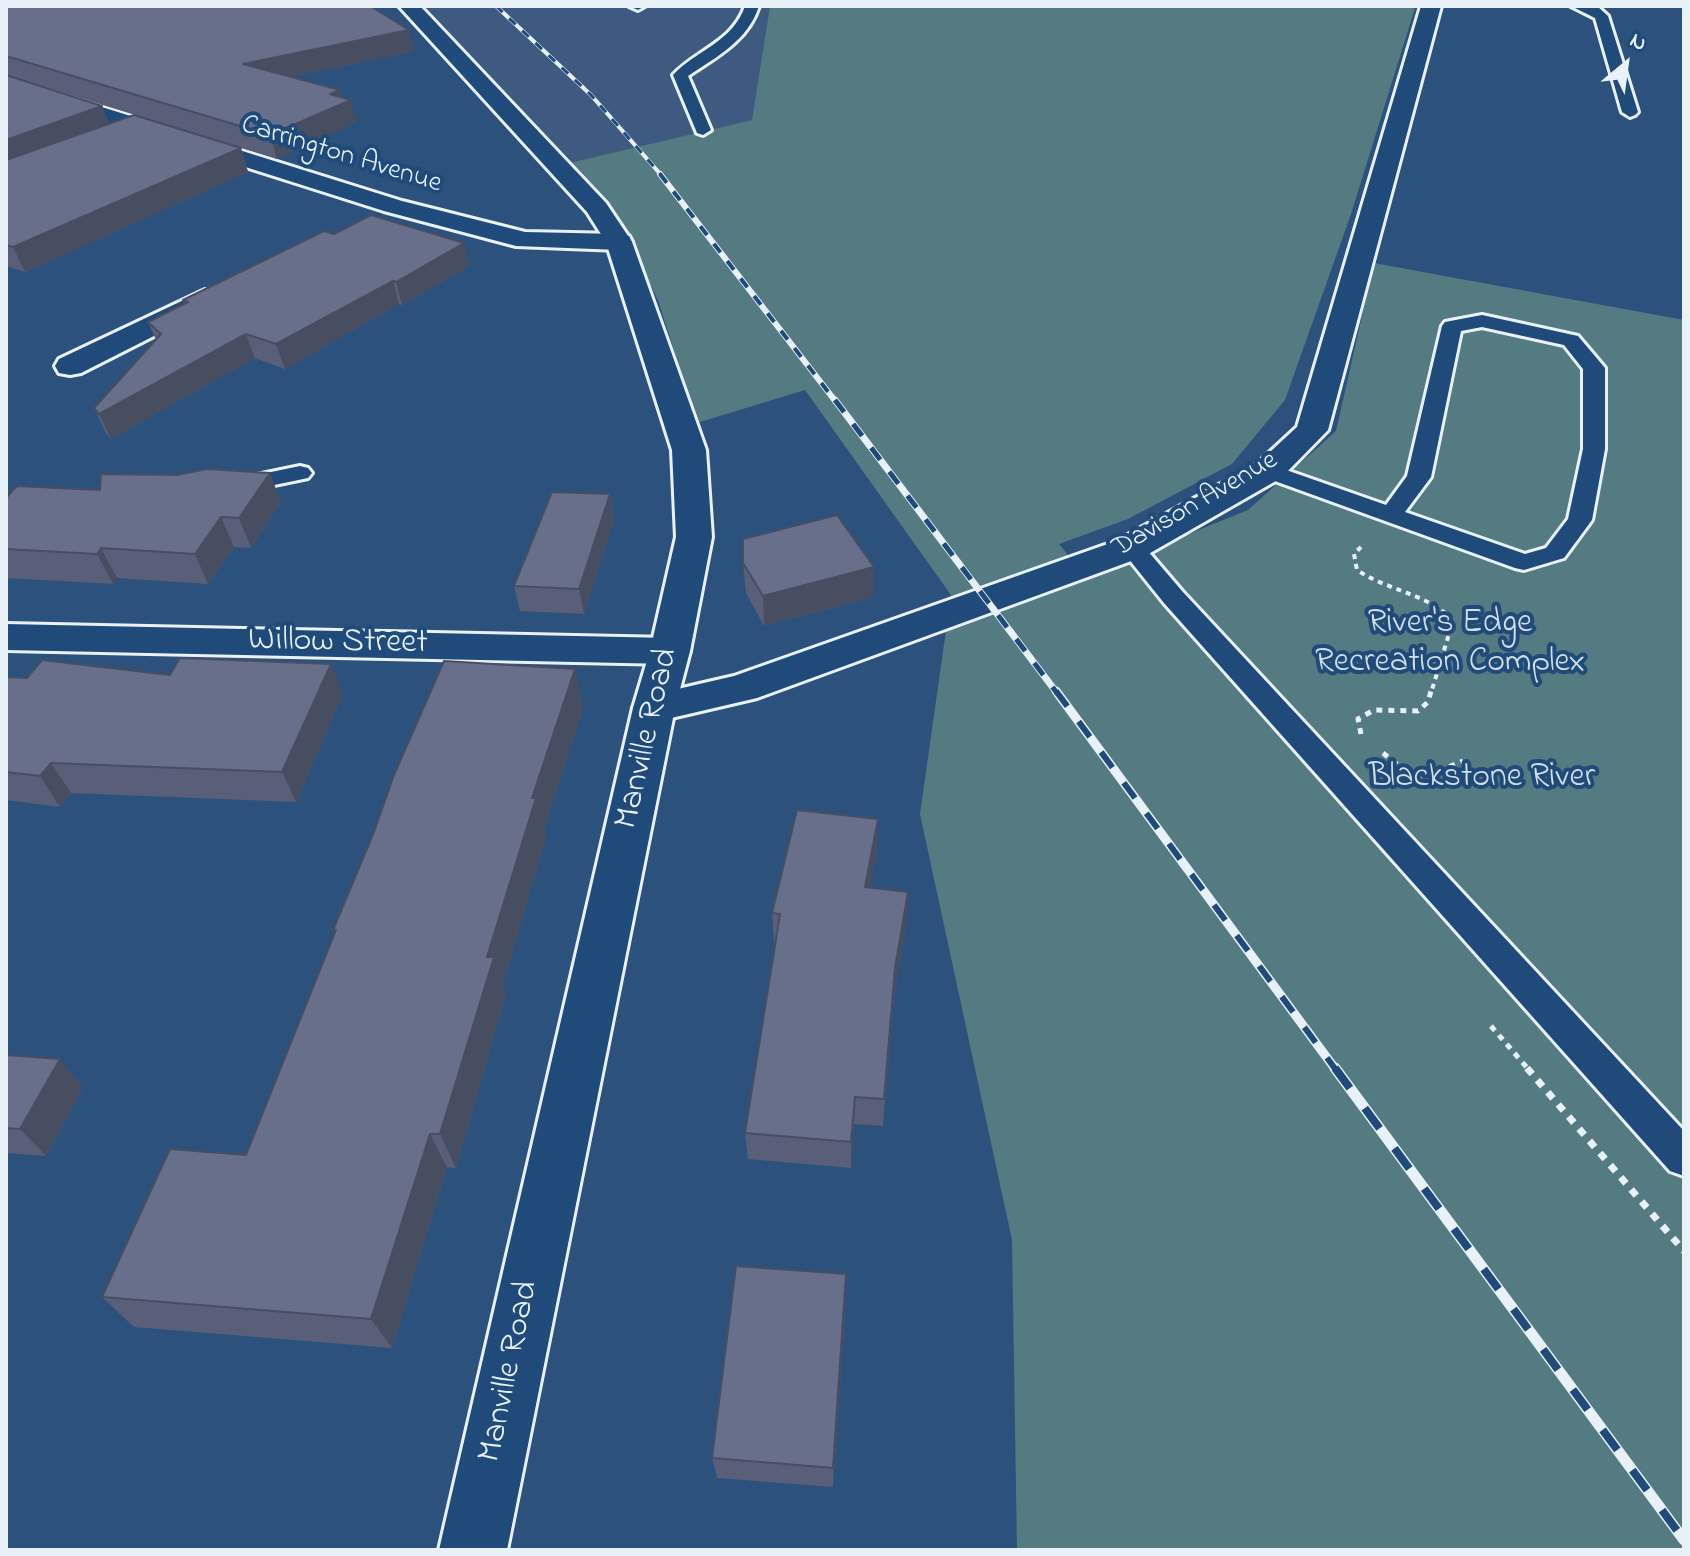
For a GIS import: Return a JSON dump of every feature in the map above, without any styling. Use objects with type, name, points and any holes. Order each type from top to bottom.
[{"type":"street","name":"Manville Road","points":[[409,6],[597,208],[619,242],[689,450],[694,537],[670,651],[654,708],[473,1550]]},
{"type":"street","name":"Davison Avenue","points":[[654,708],[742,688],[1132,548],[1269,471],[1312,430],[1431,6]]},
{"type":"street","name":"Carrington Avenue","points":[[6,84],[393,206],[525,240],[619,242]]},
{"type":"street","points":[[102,143],[143,127]]},
{"type":"street","points":[[351,227],[393,206]]},
{"type":"street","points":[[70,366],[225,289]]},
{"type":"street","name":"Willow Street","points":[[6,637],[670,651]]},
{"type":"lane","points":[[703,130],[680,75],[728,41],[750,16],[752,6]]},
{"type":"lane","points":[[1578,6],[1592,9],[1601,16],[1630,112]]},
{"type":"lane","points":[[1269,471],[1524,562],[1555,553],[1580,520],[1594,449],[1594,368],[1571,340],[1482,321],[1452,326],[1419,477],[1391,514]]},
{"type":"lane","points":[[204,492],[300,473]]},
{"type":"lane","points":[[1132,548],[1173,597],[1684,1158]]},
{"type":"path","points":[[1362,736],[1358,719],[1374,710],[1418,711],[1428,702],[1431,684],[1449,634],[1450,617],[1441,608],[1371,581],[1357,570],[1354,554],[1391,514]]},
{"type":"path","points":[[1373,745],[1417,780],[1463,761]]},
{"type":"shaded area","points":[[417,6],[770,6],[752,120],[569,163]]},
{"type":"green space","points":[[770,6],[1415,8],[1351,214],[1285,400],[1232,464],[1128,519],[1059,544],[1085,576],[1248,510],[1336,431],[1374,263],[1684,320],[1684,1550],[1017,1550],[1012,1240],[920,814],[951,595],[805,390],[697,423],[658,300],[612,210],[569,163],[752,120]]},
{"type":"building","points":[[6,6],[370,6],[409,30],[243,64],[340,90],[330,94],[351,100],[270,135],[6,56]]},
{"type":"building","points":[[6,75],[102,106],[6,140]]},
{"type":"building","points":[[134,115],[241,148],[13,247],[6,245],[6,160]]},
{"type":"building","points":[[371,215],[464,243],[276,344],[246,334],[99,414],[94,408],[161,334],[148,322],[188,302],[183,300],[324,231],[334,234]]},
{"type":"building","points":[[207,469],[270,473],[239,518],[221,517],[195,554],[101,548],[97,554],[6,549],[6,498],[17,486],[100,490],[101,474],[177,475]]},
{"type":"building","points":[[552,492],[610,494],[579,589],[514,586]]},
{"type":"building","points":[[837,515],[874,567],[763,596],[743,563],[743,539]]},
{"type":"building","points":[[180,658],[331,664],[282,772],[51,763],[40,776],[6,772],[6,677],[27,678],[42,660],[170,675]]},
{"type":"building","points":[[444,661],[575,669],[532,798],[536,798],[487,957],[494,957],[440,1134],[430,1134],[371,1319],[102,1297],[170,1149],[246,1155],[394,775]]},
{"type":"building","points":[[797,810],[878,819],[865,887],[908,892],[895,968],[884,1099],[855,1097],[851,1142],[745,1133],[780,914],[772,913]]},
{"type":"building","points":[[6,1055],[60,1059],[20,1129],[6,1128]]},
{"type":"building","points":[[736,1266],[846,1274],[833,1468],[712,1458]]},
{"type":"railway","points":[[496,6],[591,95],[662,176]]},
{"type":"railway","points":[[660,174],[836,402]]},
{"type":"railway","points":[[835,400],[1057,693]]},
{"type":"railway","points":[[1056,691],[1336,1070]]},
{"type":"railway","points":[[1335,1068],[1684,1540]]},
{"type":"park label","name":"River's Edge Recreation Complex","points":[[1450,644]]},
{"type":"park label","name":"Blackstone River","points":[[1482,779]]}]
